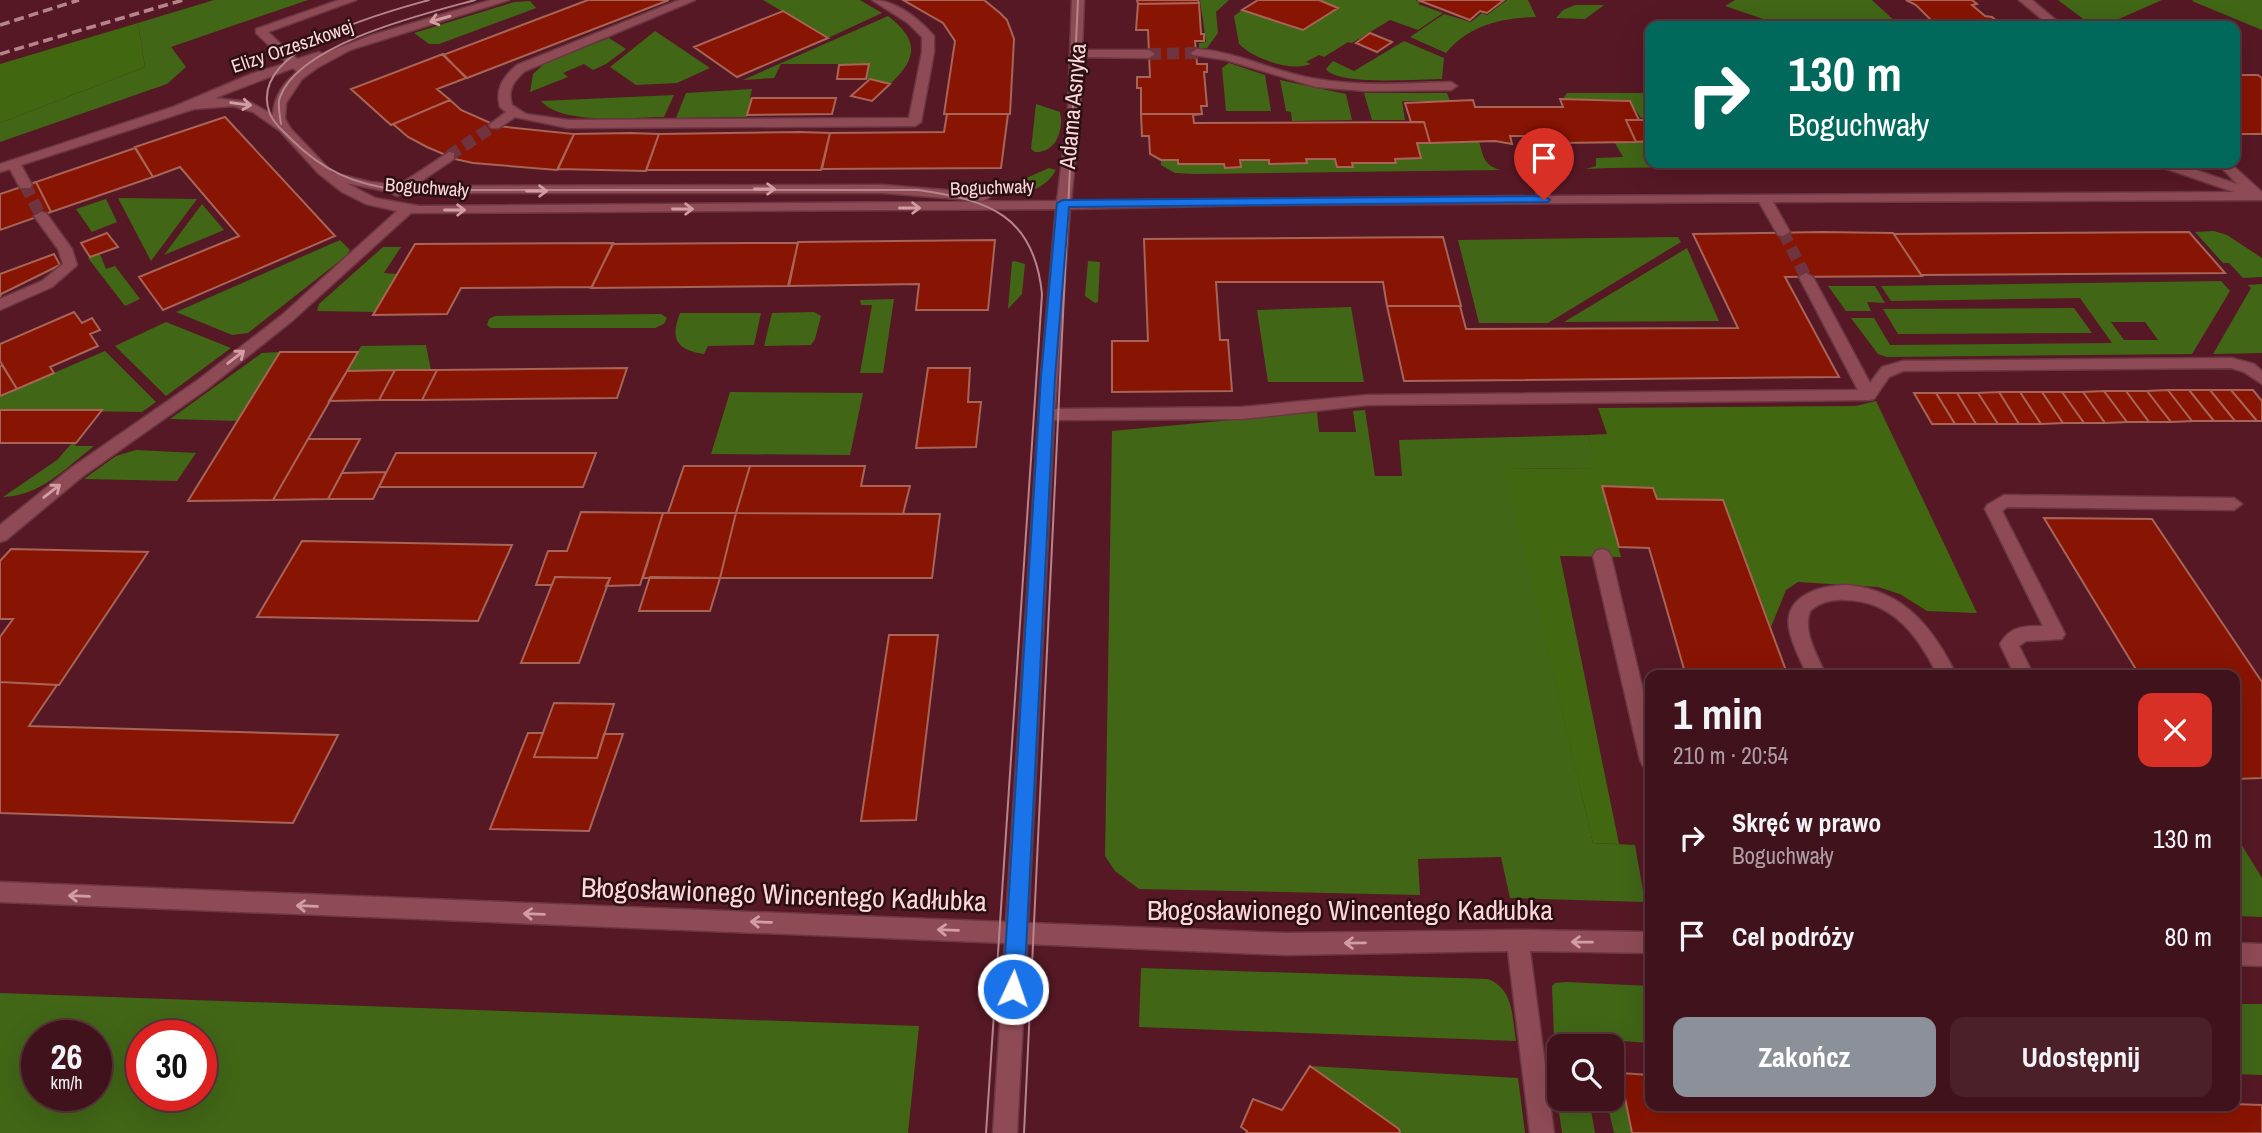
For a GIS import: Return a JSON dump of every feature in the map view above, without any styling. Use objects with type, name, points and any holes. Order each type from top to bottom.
[{"type":"street","points":[[300,68],[260,31],[350,0]]},
{"type":"street","name":"Elizy Orzeszkowej","points":[[376,37],[503,0]]},
{"type":"street","points":[[689,0],[521,68],[505,85],[502,94],[506,107],[513,113],[540,121],[588,124],[915,122],[928,52],[928,36],[912,21],[878,0]]},
{"type":"street","name":"Adama Asnyka","points":[[1005,1133],[1046,415],[1063,203],[1074,112],[1078,0]]},
{"type":"street","points":[[2025,0],[2051,21]]},
{"type":"street","name":"Boguchwały","points":[[376,37],[300,68],[279,106],[279,120],[293,140],[340,187],[383,205],[407,209],[933,208],[1063,203],[2157,194],[2260,198]]},
{"type":"street","points":[[1196,53],[1220,53],[1280,75],[1330,85],[1451,86]]},
{"type":"street","points":[[1077,54],[1149,54]]},
{"type":"street","name":"Elizy Orzeszkowej","points":[[0,168],[300,68]]},
{"type":"street","name":"Elizy Orzeszkowej","points":[[177,110],[211,103],[248,104],[266,113],[293,140]]},
{"type":"street","points":[[495,125],[513,113]]},
{"type":"street","points":[[1535,152],[1544,200]]},
{"type":"street","points":[[307,155],[325,170],[345,180],[400,190],[883,188],[1063,203]]},
{"type":"street","points":[[383,205],[449,156]]},
{"type":"street","points":[[14,164],[25,186]]},
{"type":"street","points":[[2177,168],[2260,198]]},
{"type":"street","points":[[2228,168],[2260,198]]},
{"type":"street","points":[[1765,199],[1783,232]]},
{"type":"street","points":[[0,535],[77,472],[203,384],[286,318],[407,209]]},
{"type":"street","points":[[0,305],[47,284],[70,265],[65,249],[41,216]]},
{"type":"street","points":[[1806,277],[1869,395]]},
{"type":"street","points":[[1869,395],[1880,374],[1887,369],[1903,366],[2231,363],[2249,368],[2262,379]]},
{"type":"street","points":[[1046,415],[1242,413],[1368,400],[1869,395]]},
{"type":"street","points":[[2022,670],[2009,644],[2022,633],[2056,634],[1993,509],[2004,500],[2234,504]]},
{"type":"street","points":[[1602,556],[1645,739]]},
{"type":"street","points":[[1815,670],[1798,627],[1799,613],[1808,602],[1823,594],[1847,593],[1867,595],[1889,604],[1910,618],[1929,639],[1945,670]]},
{"type":"street","name":"Błogosławionego Wincentego Kadłubka","points":[[0,892],[1286,944],[1518,940],[1645,943]]},
{"type":"street","points":[[1518,940],[1542,1133]]},
{"type":"street","points":[[2240,954],[2262,955]]},
{"type":"green space","points":[[214,0],[308,0],[171,47],[186,67],[167,84],[0,142],[0,123],[145,67],[138,23]]},
{"type":"green space","points":[[763,0],[860,0],[882,13],[828,38]]},
{"type":"green space","points":[[1200,0],[1229,0],[1216,12],[1218,33],[1207,48],[1199,48],[1199,43],[1206,42]]},
{"type":"green space","points":[[1319,0],[1415,0],[1420,2],[1418,4],[1443,13],[1418,30],[1390,20],[1352,43],[1348,42],[1324,57],[1319,55],[1306,62],[1311,64],[1303,66],[1273,63],[1254,55],[1239,44],[1234,16],[1242,10],[1303,30],[1338,8]]},
{"type":"green space","points":[[1507,0],[1528,0],[1536,17],[1510,19],[1486,25],[1455,43],[1446,53],[1410,37],[1444,14],[1471,22],[1482,13],[1487,15]]},
{"type":"green space","points":[[1735,0],[1872,0],[1895,21],[1769,21],[1725,6]]},
{"type":"green space","points":[[2058,0],[2162,0],[2114,21],[2086,21]]},
{"type":"green space","points":[[2193,0],[2262,0],[2262,30],[2192,1]]},
{"type":"green space","points":[[530,1],[536,8],[439,44],[429,44],[414,33],[514,2]]},
{"type":"green space","points":[[1575,5],[1604,5],[1585,19],[1556,18],[1563,10]]},
{"type":"green space","points":[[888,16],[905,33],[911,49],[906,66],[890,84],[866,79],[868,64],[781,64],[774,78],[743,80]]},
{"type":"green space","points":[[138,23],[145,67],[0,123],[0,64]]},
{"type":"green space","points":[[655,31],[710,68],[677,83],[636,85],[610,67]]},
{"type":"green space","points":[[609,38],[626,49],[593,70],[584,64],[563,73],[568,77],[530,92],[533,74],[545,63]]},
{"type":"green space","points":[[1404,41],[1444,58],[1442,79],[1362,80],[1346,78],[1326,69],[1333,61],[1354,71]]},
{"type":"green space","points":[[1229,63],[1265,75],[1271,111],[1226,111],[1222,68]]},
{"type":"green space","points":[[1280,80],[1346,94],[1352,120],[1292,121],[1291,112],[1286,111]]},
{"type":"green space","points":[[752,89],[747,117],[676,118],[686,93]]},
{"type":"green space","points":[[1364,93],[1447,93],[1450,101],[1402,101],[1405,120],[1372,120]]},
{"type":"green space","points":[[1567,93],[1645,93],[1645,118],[1641,118],[1629,100],[1563,99]]},
{"type":"green space","points":[[674,95],[664,117],[581,117],[551,109],[541,101]]},
{"type":"green space","points":[[1036,104],[1060,112],[1061,126],[1053,145],[1035,152],[1031,149]]},
{"type":"green space","points":[[1479,141],[1488,163],[1501,170],[1196,174],[1175,173],[1161,165],[1161,160],[1178,160],[1179,164],[1224,164],[1225,168],[1241,167],[1240,160],[1269,160],[1270,164],[1307,163],[1306,159],[1335,159],[1353,167],[1352,163],[1396,163],[1395,159],[1421,158],[1417,143]]},
{"type":"green space","points":[[1645,141],[1645,168],[1586,169],[1596,166],[1596,158],[1623,157],[1615,143]]},
{"type":"green space","points":[[1049,168],[1056,170],[1051,178],[1026,193],[1006,195],[987,190],[1010,185]]},
{"type":"green space","points":[[118,198],[197,199],[151,261]]},
{"type":"green space","points":[[106,199],[117,222],[92,232],[76,209]]},
{"type":"green space","points":[[202,204],[224,230],[164,255]]},
{"type":"green space","points":[[2214,231],[2227,235],[2262,258],[2262,277],[2243,278],[2229,263],[2223,263],[2195,232]]},
{"type":"green space","points":[[1678,237],[1681,242],[1548,323],[1479,323],[1458,240]]},
{"type":"green space","points":[[340,240],[350,250],[346,256],[248,333],[232,335],[176,312]]},
{"type":"green space","points":[[383,247],[401,247],[384,273],[397,274],[375,312],[317,311],[319,304]]},
{"type":"green space","points":[[1687,248],[1719,321],[1564,322]]},
{"type":"green space","points":[[100,254],[106,269],[115,266],[140,299],[125,306],[88,258]]},
{"type":"green space","points":[[1088,261],[1100,262],[1098,302],[1095,303],[1085,296]]},
{"type":"green space","points":[[1012,262],[1025,264],[1022,294],[1008,309]]},
{"type":"green space","points":[[2221,281],[2230,291],[2192,354],[1887,357],[1878,354],[1851,318],[1874,318],[1890,345],[2112,343],[2080,298],[1891,301],[1881,286]],"holes":[[[2111,322],[2145,322],[2158,340],[2124,340]]]},
{"type":"green space","points":[[2262,284],[2262,353],[2213,354],[2251,288],[2248,285]]},
{"type":"green space","points":[[1828,286],[1875,286],[1885,303],[1867,302],[1871,311],[1846,311]]},
{"type":"green space","points":[[894,299],[883,373],[860,373],[872,305],[861,305],[860,300]]},
{"type":"green space","points":[[1351,307],[1364,382],[1268,382],[1257,310]]},
{"type":"green space","points":[[2074,308],[2092,333],[1898,334],[1883,309]]},
{"type":"green space","points":[[814,312],[821,316],[811,345],[764,346],[772,313]]},
{"type":"green space","points":[[680,313],[761,313],[754,345],[708,346],[704,354],[687,350],[678,342],[676,330]]},
{"type":"green space","points":[[661,314],[667,318],[664,324],[655,328],[491,328],[487,325],[489,319],[495,316]]},
{"type":"green space","points":[[166,322],[231,348],[166,396],[115,346]]},
{"type":"green space","points":[[426,345],[431,370],[347,371],[361,346]]},
{"type":"green space","points":[[105,351],[156,402],[142,412],[0,410],[0,396]]},
{"type":"green space","points":[[280,352],[238,421],[170,419],[262,353]]},
{"type":"green space","points":[[730,392],[863,393],[850,455],[711,454]]},
{"type":"green space","points":[[1876,401],[1977,613],[1927,611],[1900,594],[1878,587],[1798,582],[1786,590],[1771,627],[1723,500],[1657,499],[1653,488],[1602,486],[1621,557],[1560,556],[1619,844],[1593,843],[1505,469],[1596,468],[1588,435],[1607,434],[1598,408],[1856,406]]},
{"type":"green space","points":[[1365,410],[1375,476],[1402,476],[1399,440],[1588,435],[1597,468],[1506,469],[1593,843],[1635,845],[1645,902],[1510,898],[1501,857],[1418,859],[1420,895],[1139,889],[1115,871],[1105,856],[1112,431],[1317,412],[1319,432],[1356,432],[1353,411]]},
{"type":"green space","points":[[72,443],[76,443],[75,446],[94,446],[41,486],[29,492],[3,497],[57,460]]},
{"type":"green space","points":[[136,450],[196,453],[177,481],[84,479],[116,456]]},
{"type":"green space","points":[[2240,842],[2262,878],[2262,917],[2240,916]]},
{"type":"green space","points":[[1141,968],[1488,979],[1497,984],[1507,997],[1516,1041],[1139,1027]]},
{"type":"green space","points":[[1566,982],[1645,986],[1645,1043],[1624,1041],[1624,1034],[1554,1034],[1552,986]]},
{"type":"green space","points":[[0,993],[919,1026],[908,1133],[0,1133]]},
{"type":"green space","points":[[2240,1004],[2262,1004],[2262,1075],[2240,1074]]},
{"type":"green space","points":[[1310,1066],[1518,1078],[1525,1133],[1400,1133]]},
{"type":"green space","points":[[1624,1092],[1632,1133],[1614,1133],[1609,1111],[1624,1111]]},
{"type":"green space","points":[[1559,1111],[1591,1111],[1595,1133],[1562,1133]]},
{"type":"building","points":[[588,0],[669,0],[467,78],[443,55]]},
{"type":"building","points":[[903,0],[984,0],[1007,20],[1014,39],[1010,114],[944,114],[955,41],[943,23]]},
{"type":"building","points":[[1137,0],[1198,0],[1199,3],[1138,4]]},
{"type":"building","points":[[1258,0],[1319,0],[1338,8],[1303,30],[1242,10]]},
{"type":"building","points":[[1418,0],[1504,0],[1487,13],[1480,11],[1470,20]]},
{"type":"building","points":[[1906,0],[1972,0],[1977,4],[1972,5],[1985,16],[1997,21],[1932,21],[1916,5]]},
{"type":"building","points":[[1199,3],[1204,41],[1195,41],[1197,64],[1207,64],[1207,72],[1204,72],[1207,106],[1201,106],[1202,114],[1141,114],[1141,88],[1137,88],[1137,77],[1150,77],[1148,30],[1136,30],[1138,4]]},
{"type":"building","points":[[783,11],[828,38],[737,77],[694,47]]},
{"type":"building","points":[[1370,33],[1392,42],[1377,52],[1356,43]]},
{"type":"building","points":[[443,54],[466,78],[437,89],[450,100],[391,125],[351,89]]},
{"type":"building","points":[[869,64],[866,79],[837,79],[839,65]]},
{"type":"building","points":[[2240,75],[2258,75],[2262,78],[2262,134],[2240,134]]},
{"type":"building","points":[[870,79],[890,84],[872,101],[851,96]]},
{"type":"building","points":[[752,98],[836,98],[832,114],[747,115]]},
{"type":"building","points":[[1560,99],[1630,101],[1639,120],[1626,120],[1636,142],[1556,143],[1553,136],[1510,136],[1512,144],[1495,141],[1430,143],[1424,122],[1411,122],[1405,103],[1473,100],[1475,107],[1563,107]]},
{"type":"building","points":[[450,100],[461,110],[497,126],[574,134],[557,170],[455,159],[408,137],[393,124]]},
{"type":"building","points":[[947,114],[1008,114],[1001,168],[822,169],[830,133],[944,132]]},
{"type":"building","points":[[1141,114],[1202,114],[1193,115],[1194,123],[1424,122],[1430,143],[1417,143],[1421,158],[1395,159],[1396,163],[1352,163],[1353,167],[1337,167],[1335,159],[1306,159],[1307,163],[1269,164],[1269,160],[1240,160],[1241,167],[1225,168],[1224,164],[1178,164],[1178,160],[1161,160],[1150,154],[1149,136],[1142,136]]},
{"type":"building","points":[[225,117],[335,236],[163,310],[139,277],[239,236],[180,167],[153,177],[135,147]]},
{"type":"building","points":[[1626,120],[1645,120],[1645,141],[1636,142]]},
{"type":"building","points":[[830,133],[821,170],[646,170],[659,134]]},
{"type":"building","points":[[574,134],[659,134],[646,171],[558,169]]},
{"type":"building","points":[[135,148],[153,177],[51,212],[36,182]]},
{"type":"building","points":[[36,182],[51,212],[0,230],[0,194]]},
{"type":"building","points":[[2189,232],[2225,273],[1921,275],[1894,234]]},
{"type":"building","points":[[107,233],[118,247],[90,257],[81,243]]},
{"type":"building","points":[[1893,233],[1922,276],[1785,277],[1839,377],[1404,381],[1387,306],[1460,306],[1466,329],[1738,328],[1693,234]]},
{"type":"building","points":[[1443,237],[1461,306],[1387,306],[1383,282],[1216,282],[1220,340],[1228,340],[1232,391],[1112,392],[1112,341],[1148,341],[1144,239]]},
{"type":"building","points":[[995,240],[988,310],[916,310],[919,284],[789,286],[798,242]]},
{"type":"building","points":[[613,243],[592,287],[461,288],[447,314],[373,315],[415,244]]},
{"type":"building","points":[[798,243],[788,286],[591,288],[613,244]]},
{"type":"building","points":[[54,254],[60,265],[1,294],[0,297],[0,274]]},
{"type":"building","points":[[74,312],[82,323],[92,318],[100,330],[90,334],[98,346],[50,367],[54,373],[17,389],[0,361],[0,344]]},
{"type":"building","points":[[280,352],[358,352],[273,500],[188,501]]},
{"type":"building","points":[[2,365],[17,389],[0,396],[0,366]]},
{"type":"building","points":[[627,368],[617,398],[422,400],[437,370]]},
{"type":"building","points":[[928,368],[970,368],[968,402],[981,402],[976,447],[916,448]]},
{"type":"building","points":[[395,370],[379,400],[329,401],[347,371]]},
{"type":"building","points":[[395,370],[437,370],[422,400],[379,400]]},
{"type":"building","points":[[2168,390],[2189,390],[2214,421],[2192,421]]},
{"type":"building","points":[[2168,390],[2192,421],[2171,422],[2147,391]]},
{"type":"building","points":[[2189,390],[2210,390],[2235,421],[2214,421]]},
{"type":"building","points":[[2210,390],[2231,390],[2257,421],[2235,421]]},
{"type":"building","points":[[2231,390],[2253,390],[2262,401],[2262,421],[2257,421]]},
{"type":"building","points":[[2104,391],[2126,391],[2149,422],[2127,422]]},
{"type":"building","points":[[2104,391],[2127,422],[2105,423],[2083,392]]},
{"type":"building","points":[[2126,391],[2147,391],[2171,422],[2149,422]]},
{"type":"building","points":[[1999,392],[2020,392],[2041,424],[2019,424]]},
{"type":"building","points":[[1999,392],[2019,424],[1998,424],[1978,393]]},
{"type":"building","points":[[2020,392],[2042,392],[2063,423],[2041,424]]},
{"type":"building","points":[[2042,392],[2062,392],[2084,423],[2063,423]]},
{"type":"building","points":[[2062,392],[2083,392],[2105,423],[2084,423]]},
{"type":"building","points":[[1914,393],[1936,393],[1955,424],[1932,424]]},
{"type":"building","points":[[1936,393],[1957,393],[1976,424],[1955,424]]},
{"type":"building","points":[[1957,393],[1978,393],[1998,424],[1976,424]]},
{"type":"building","points":[[0,410],[102,410],[76,443],[0,443]]},
{"type":"building","points":[[308,439],[360,439],[328,499],[273,500]]},
{"type":"building","points":[[396,453],[596,453],[583,487],[379,487]]},
{"type":"building","points":[[684,466],[750,466],[736,513],[668,513]]},
{"type":"building","points":[[750,466],[865,466],[861,486],[910,486],[903,514],[736,513]]},
{"type":"building","points":[[386,472],[373,499],[328,499],[342,473]]},
{"type":"building","points":[[1602,486],[1653,488],[1657,499],[1723,500],[1786,670],[1684,670],[1649,548],[1619,547]]},
{"type":"building","points":[[581,512],[663,513],[640,585],[606,586],[610,578],[555,577],[552,585],[536,585],[548,551],[567,551]]},
{"type":"building","points":[[663,513],[736,513],[720,578],[643,578]]},
{"type":"building","points":[[736,513],[940,514],[932,578],[720,578]]},
{"type":"building","points":[[2044,518],[2152,519],[2262,682],[2262,778],[2240,779],[2240,670],[2136,670]]},
{"type":"building","points":[[302,541],[512,545],[478,621],[257,617]]},
{"type":"building","points":[[11,549],[148,552],[59,685],[0,682],[0,637],[13,619],[0,619],[0,561]]},
{"type":"building","points":[[555,577],[610,578],[579,663],[521,663]]},
{"type":"building","points":[[650,577],[720,578],[710,611],[639,611]]},
{"type":"building","points":[[889,635],[938,635],[916,820],[861,821]]},
{"type":"building","points":[[0,682],[57,685],[29,726],[338,735],[293,823],[0,813]]},
{"type":"building","points":[[554,703],[614,704],[597,758],[534,757]]},
{"type":"building","points":[[528,733],[543,733],[534,757],[597,758],[604,734],[623,734],[589,831],[490,829]]},
{"type":"building","points":[[1310,1066],[1399,1129],[1400,1133],[1246,1133],[1241,1127],[1253,1099],[1282,1110]]},
{"type":"building","points":[[1624,1073],[1645,1075],[1645,1111],[2240,1111],[2240,1104],[2262,1105],[2262,1133],[1632,1133],[1624,1093]]},
{"type":"tunnel","points":[[1149,54],[1197,53]]},
{"type":"tunnel","points":[[449,156],[495,125]]},
{"type":"tunnel","points":[[25,185],[41,216]]},
{"type":"tunnel","points":[[1783,232],[1806,277]]},
{"type":"tram line","points":[[429,0],[353,24],[298,52],[278,70],[268,91],[270,114],[276,124],[303,150],[328,168],[354,180],[384,188],[918,190],[966,199],[986,206],[1004,216],[1018,229],[1029,246],[1037,267],[1042,294],[986,1133]]},
{"type":"tram line","points":[[281,124],[280,97],[292,78],[312,61],[337,46],[366,34],[426,13],[475,0]]},
{"type":"tram line","points":[[1024,1133],[1078,0]]},
{"type":"railway","points":[[0,25],[79,0]]},
{"type":"railway","points":[[0,54],[183,0]]},
{"type":"route","points":[[1013,989],[1048,377],[1063,203],[1544,200]]}]
